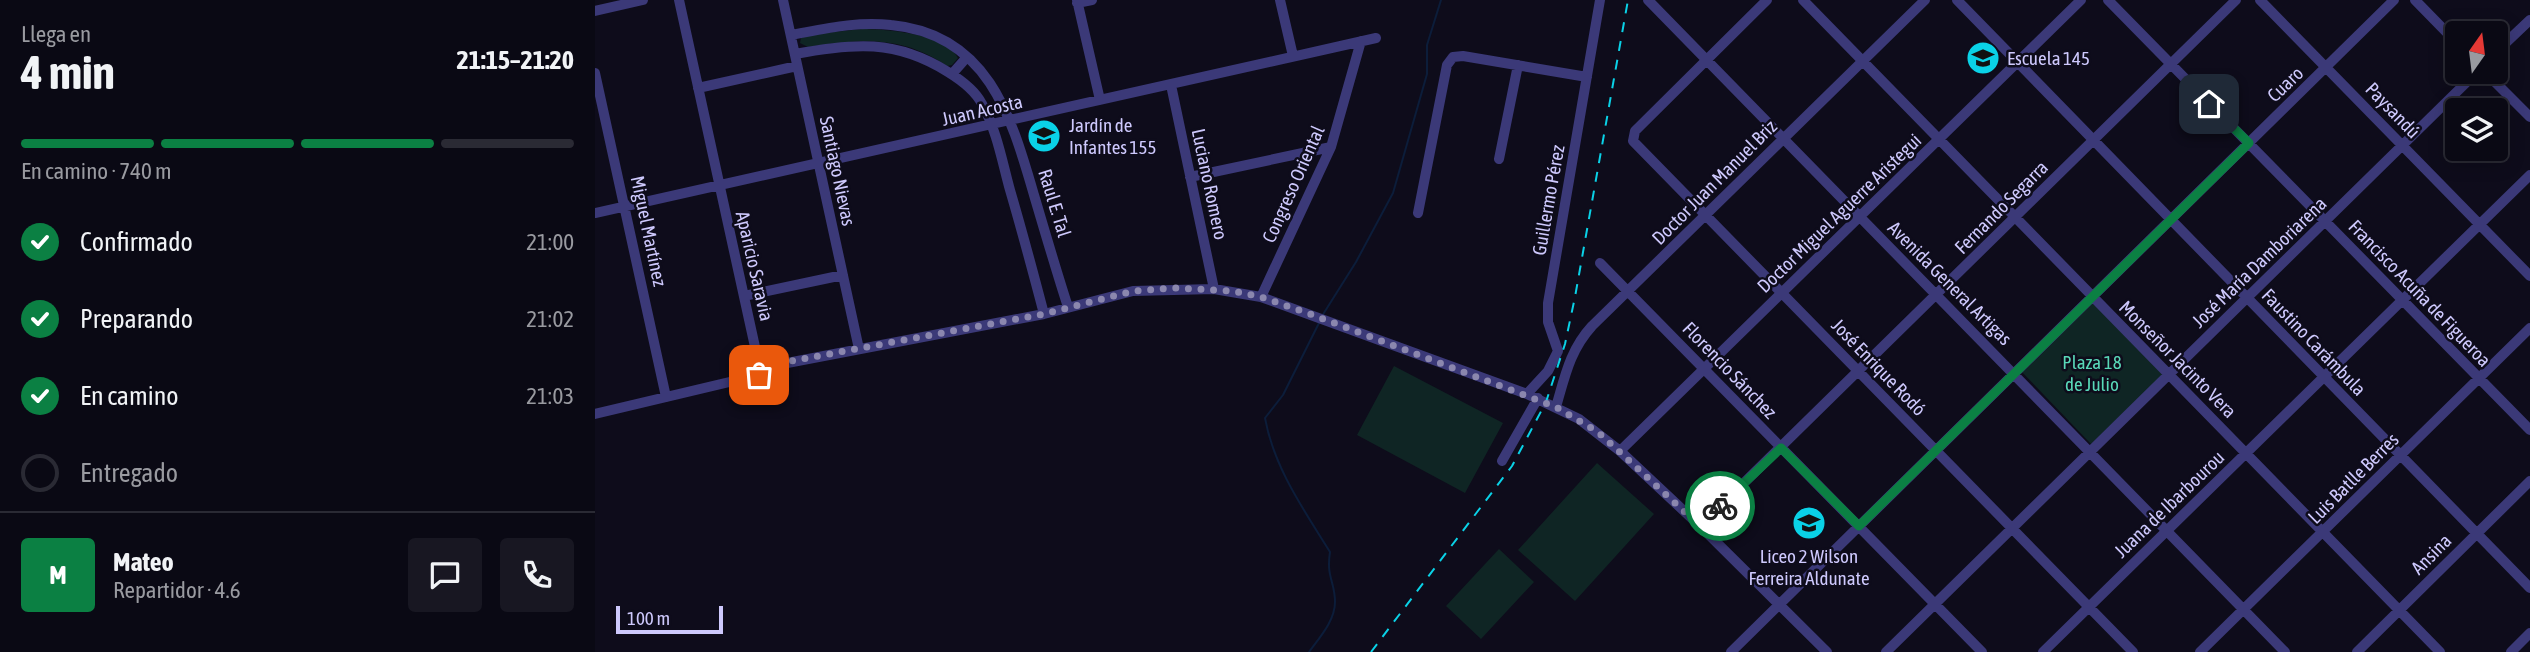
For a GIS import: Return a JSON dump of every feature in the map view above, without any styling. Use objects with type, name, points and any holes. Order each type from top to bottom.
[{"type":"street","points":[[595,11],[643,0]]},
{"type":"street","name":"Aparicio Saravia","points":[[679,0],[757,356],[770,365]]},
{"type":"street","name":"Santiago Nievas","points":[[783,0],[859,349]]},
{"type":"street","points":[[1091,0],[1077,2],[1100,100]]},
{"type":"street","points":[[1280,0],[1293,56]]},
{"type":"street","name":"Guillermo Pérez","points":[[1502,461],[1537,398],[1558,351],[1548,322],[1548,303],[1600,0]]},
{"type":"street","name":"Avenida General Artigas","points":[[1648,0],[2168,529],[2285,652]]},
{"type":"street","points":[[1706,59],[1767,0]]},
{"type":"street","name":"Monseñor Jacinto Vera","points":[[1803,0],[2440,652]]},
{"type":"street","name":"Doctor Juan Manuel Briz","points":[[1556,407],[1569,358],[1580,339],[1925,0]]},
{"type":"street","name":"Faustino Carámbula","points":[[1957,0],[2530,588]]},
{"type":"street","name":"Doctor Miguel Aguerre Aristegui","points":[[1620,451],[2081,0]]},
{"type":"street","name":"Francisco Acuña de Figueroa","points":[[2108,0],[2530,430]]},
{"type":"street","name":"Fernando Segarra","points":[[1700,526],[2236,0]]},
{"type":"street","name":"Paysandú","points":[[2260,0],[2530,276]]},
{"type":"street","name":"Cuaro","points":[[1731,652],[2394,0]]},
{"type":"street","points":[[2415,0],[2445,31]]},
{"type":"street","points":[[2508,41],[2530,20]]},
{"type":"street","name":"Raul E. Tal","points":[[791,35],[851,25],[892,25],[935,36],[967,57],[991,83],[1011,121],[1067,307]]},
{"type":"street","name":"Juan Acosta","points":[[595,213],[1376,38]]},
{"type":"street","name":"Congreso Oriental","points":[[1261,297],[1331,146],[1361,41]]},
{"type":"street","name":"Raul E. Tal","points":[[795,54],[833,47],[893,47],[917,54],[952,74],[981,101],[993,125],[1044,314]]},
{"type":"street","points":[[1418,213],[1447,65],[1453,57],[1463,55],[1587,77]]},
{"type":"street","points":[[952,74],[967,57]]},
{"type":"street","name":"José Enrique Rodó","points":[[1706,59],[1633,134],[1636,145],[2133,652]]},
{"type":"street","points":[[1499,159],[1518,65]]},
{"type":"street","points":[[698,88],[797,66]]},
{"type":"street","name":"Miguel Martínez","points":[[596,73],[666,397]]},
{"type":"street","name":"José María Damboriarena","points":[[1886,652],[2465,84]]},
{"type":"street","points":[[2497,84],[2530,117]]},
{"type":"street","name":"Luciano Romero","points":[[1171,85],[1214,289]]},
{"type":"street","points":[[1190,177],[1331,146]]},
{"type":"street","name":"Juana de Ibarbourou","points":[[2043,652],[2530,174]]},
{"type":"street","name":"Florencio Sánchez","points":[[1600,263],[1982,652]]},
{"type":"street","points":[[744,296],[843,275]]},
{"type":"street","points":[[595,414],[759,375],[770,365],[1044,314],[1133,291],[1214,289],[1261,297],[1537,398],[1598,432],[1700,526],[1827,652]]},
{"type":"street","name":"Luis Batlle Berres","points":[[2200,652],[2530,328]]},
{"type":"street","name":"Ansina","points":[[2357,652],[2530,481]]},
{"type":"street","name":"Cuaro","points":[[1723,652],[1771,606],[1779,603]]},
{"type":"street","points":[[2511,652],[2530,633]]},
{"type":"green space","points":[[862,29],[886,30],[929,38],[942,43],[958,58],[952,65],[947,66],[930,56],[897,44],[863,41],[808,47],[800,43],[801,38],[806,35]]},
{"type":"green space","name":"Plaza 18 de Julio","points":[[2092,302],[2163,375],[2091,444],[2021,371]]},
{"type":"green space","points":[[1394,366],[1503,423],[1465,493],[1357,435]]},
{"type":"green space","points":[[1597,463],[1654,514],[1575,601],[1518,550]]},
{"type":"green space","points":[[1499,549],[1534,582],[1481,639],[1446,606]]},
{"type":"waterway","points":[[1322,316],[1356,262],[1393,193],[1427,74],[1427,45],[1441,0]]},
{"type":"waterway","points":[[1309,652],[1326,629],[1334,609],[1335,595],[1329,568],[1330,552],[1283,471],[1275,454],[1265,418],[1283,395],[1320,321]]},
{"type":"railway","points":[[1371,652],[1512,466],[1546,402],[1565,344],[1575,297],[1628,0]]},
{"type":"way so far","points":[[759,375],[770,365],[1044,314],[1112,294],[1154,288],[1233,291],[1261,297],[1313,315],[1556,407],[1598,432],[1700,526],[1720,506]]},
{"type":"place","name":"Escuela 145","points":[[1983,58]]},
{"type":"place","name":"Jardín de Infantes 155","points":[[1044,136]]},
{"type":"place","name":"Liceo 2 Wilson Ferreira Aldunate","points":[[1809,523]]},
{"type":"route","points":[[1720,506],[1781,448],[1859,526],[2249,143],[2209,104]]}]
